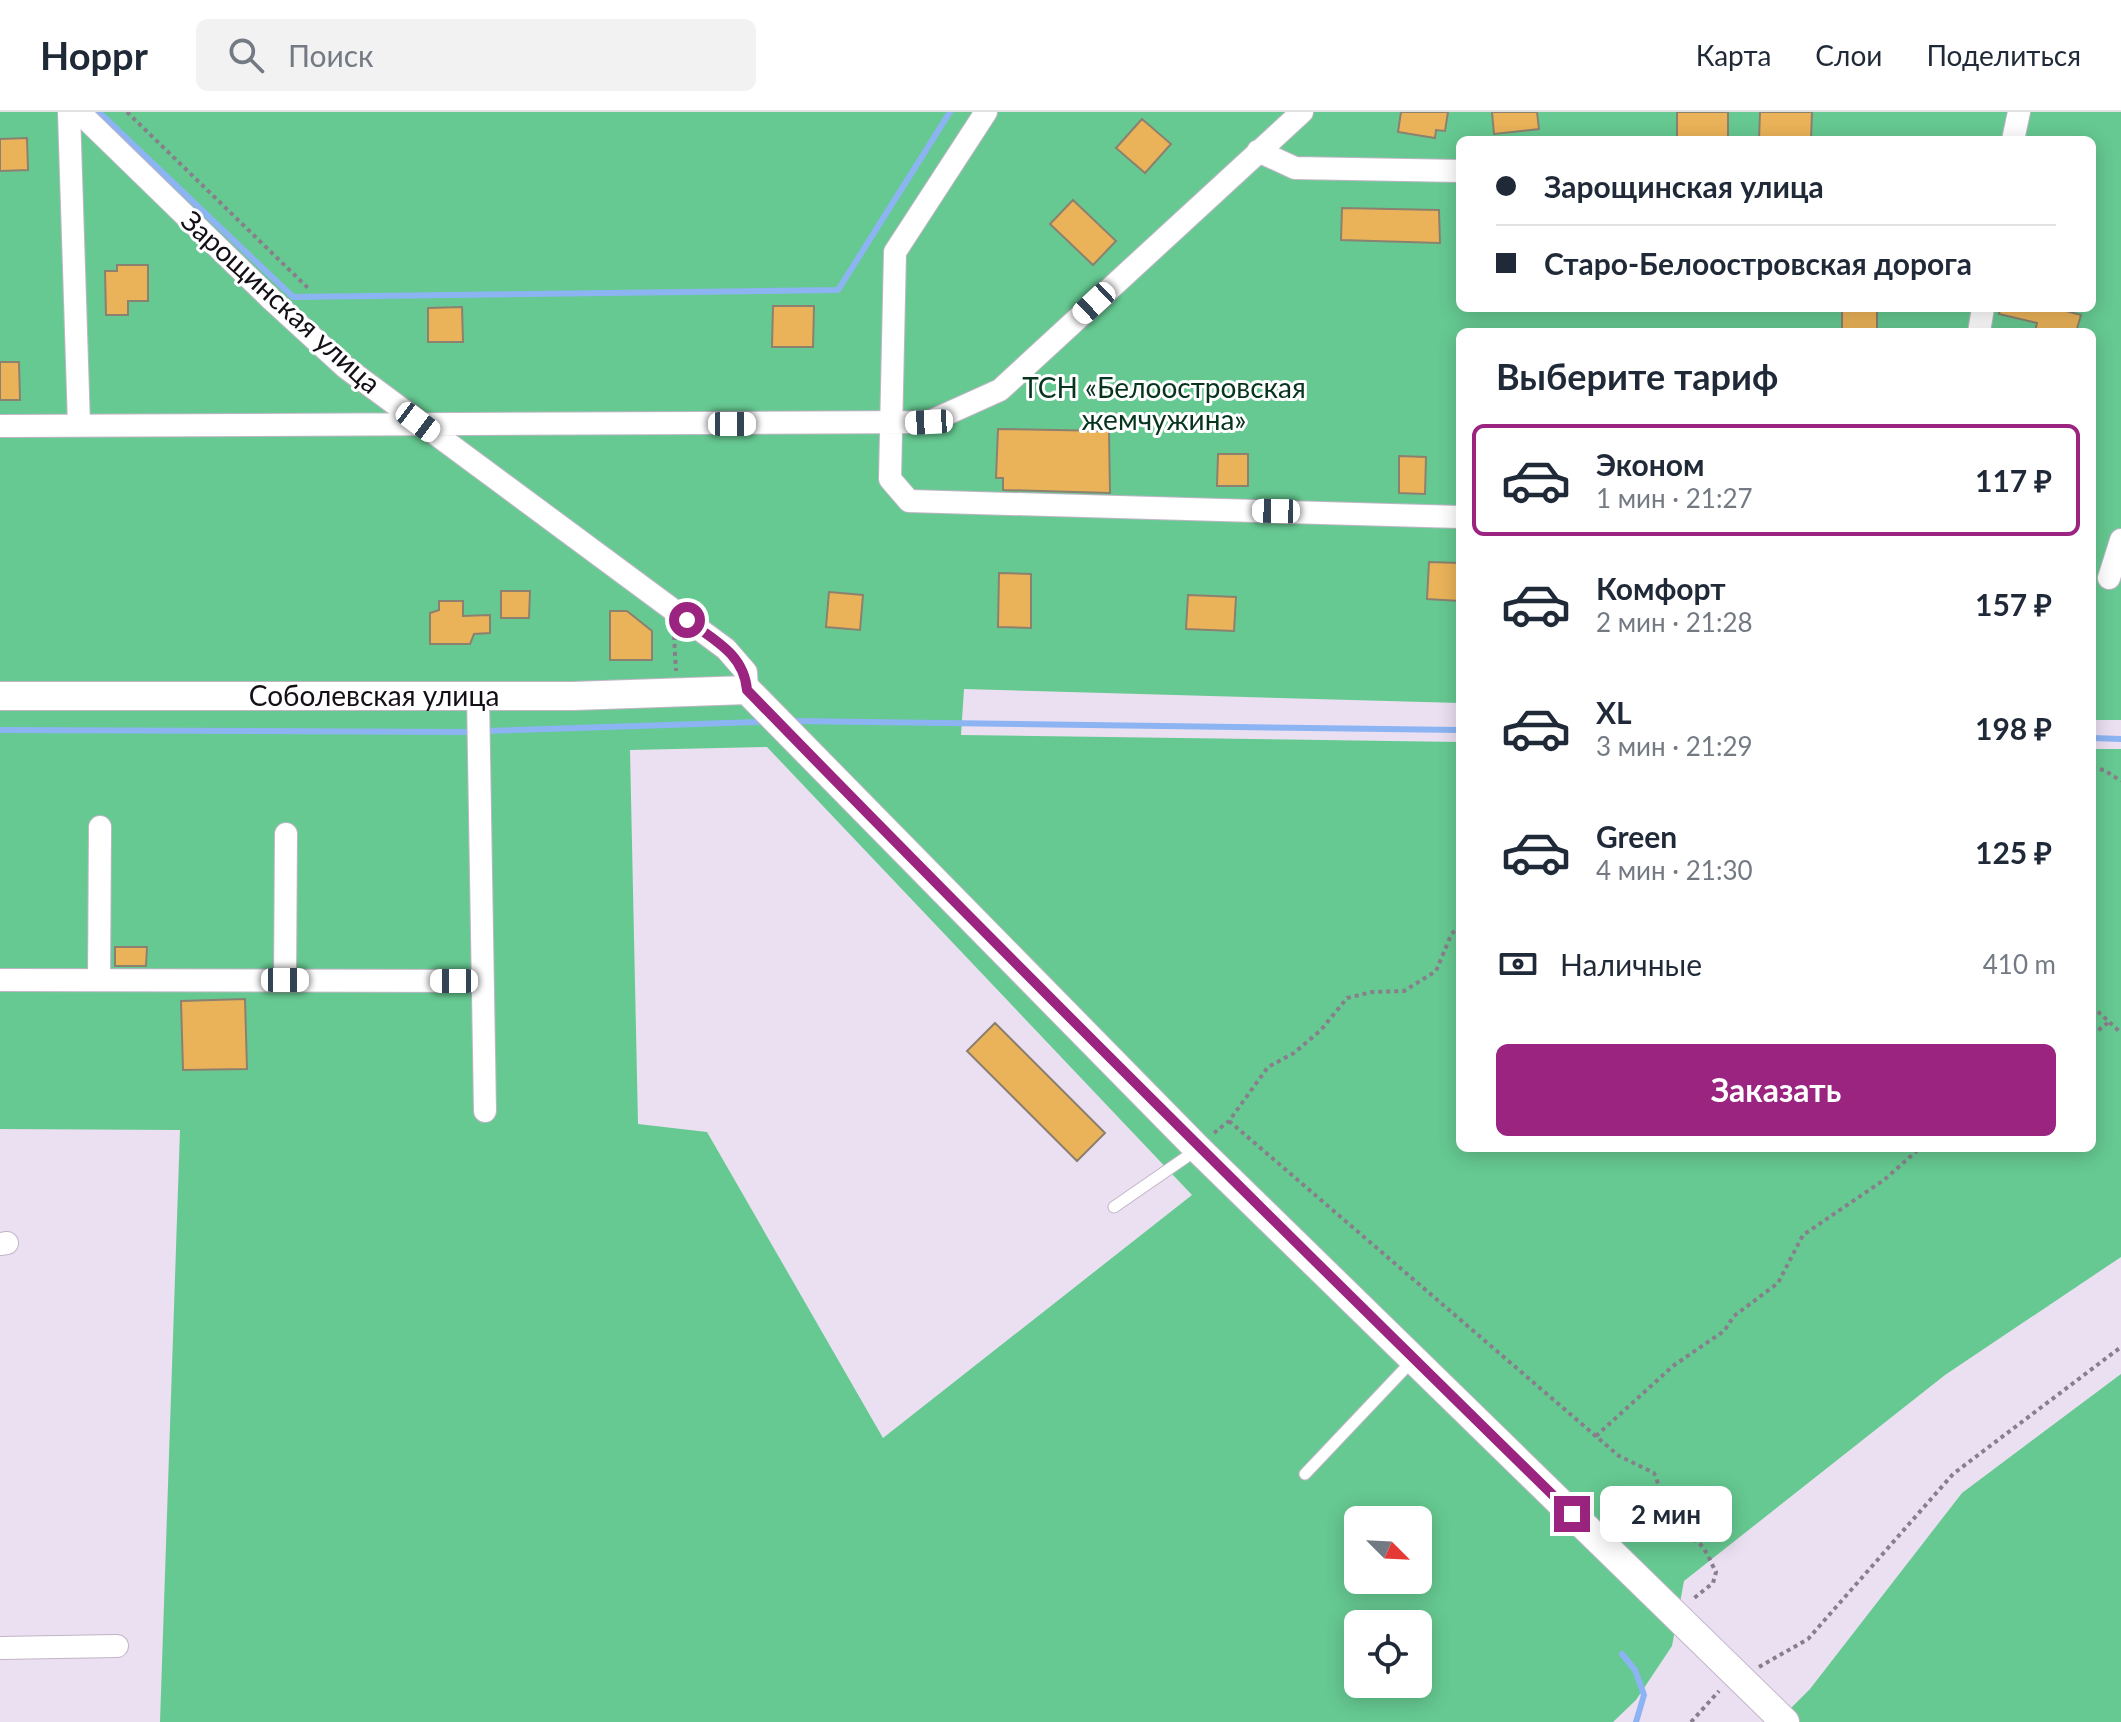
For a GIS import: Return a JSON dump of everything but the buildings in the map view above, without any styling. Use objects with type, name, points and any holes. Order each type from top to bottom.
[{"type":"street","points":[[69,112],[79,425]]},
{"type":"street","name":"Зарощинская улица","points":[[79,112],[345,367],[726,649],[746,672],[747,690]]},
{"type":"street","points":[[986,112],[895,252],[890,479],[909,501],[1456,517]]},
{"type":"street","points":[[0,426],[418,422],[889,425],[929,422],[1000,390],[1302,112]]},
{"type":"street","points":[[2014,136],[2019,112]]},
{"type":"street","points":[[1258,151],[1295,168],[1456,171]]},
{"type":"street","points":[[2107,577],[2121,540]]},
{"type":"street","points":[[747,690],[1198,1149],[1785,1722]]},
{"type":"street","name":"Соболевская улица","points":[[0,696],[478,696],[747,690]]},
{"type":"street","points":[[478,696],[485,1111]]},
{"type":"street","points":[[99,980],[100,827]]},
{"type":"street","points":[[285,980],[286,834]]},
{"type":"street","points":[[0,980],[482,981]]},
{"type":"street","points":[[0,1648],[117,1646]]},
{"type":"lane","points":[[1114,1207],[1198,1149]]},
{"type":"lane","points":[[1305,1474],[1414,1360]]},
{"type":"path","points":[[127,112],[308,288]]},
{"type":"path","points":[[674,632],[676,692]]},
{"type":"path","points":[[2096,769],[2121,781]]},
{"type":"path","points":[[1198,1149],[1229,1121],[1268,1067],[1294,1053],[1312,1038],[1347,998],[1372,992],[1404,991],[1436,971],[1456,929]]},
{"type":"path","points":[[2096,1010],[2121,1033]]},
{"type":"path","points":[[2096,1032],[2109,1022]]},
{"type":"path","points":[[1229,1121],[1619,1456],[1654,1473],[1660,1488],[1652,1498],[1651,1510],[1656,1521],[1664,1529],[1701,1544],[1716,1572],[1713,1583],[1693,1598],[1685,1624]]},
{"type":"path","points":[[1596,1436],[1673,1366],[1724,1331],[1734,1316],[1778,1283],[1803,1235],[1884,1180],[1916,1152]]},
{"type":"path","points":[[1691,1722],[1734,1673],[1808,1639],[1953,1474],[2121,1347]]},
{"type":"green space","name":"ТСН «Белоостровская жемчужина»","points":[[0,112],[2121,112],[2121,720],[2096,720],[2096,328],[1456,328],[1456,703],[964,689],[961,735],[1456,742],[1456,1152],[2096,1152],[2096,749],[2121,749],[2121,1257],[1945,1375],[1684,1581],[1672,1646],[1636,1700],[1613,1722],[160,1722],[180,1130],[0,1129]],"holes":[[[767,747],[1192,1195],[883,1438],[707,1132],[638,1124],[630,750]]]},
{"type":"green space","points":[[2121,1374],[2121,1722],[1777,1722],[1810,1689],[1962,1493]]},
{"type":"waterway","points":[[99,112],[293,297],[838,290],[950,112]]},
{"type":"waterway","points":[[794,721],[1456,730]]},
{"type":"waterway","points":[[487,731],[758,722]]},
{"type":"waterway","points":[[0,730],[467,732]]},
{"type":"waterway","points":[[2096,738],[2121,739]]},
{"type":"waterway","points":[[1622,1654],[1635,1670],[1644,1695],[1636,1722]]},
{"type":"route","points":[[687,620],[738,660],[746,672],[747,690],[948,897],[1198,1149],[1572,1514]]}]
